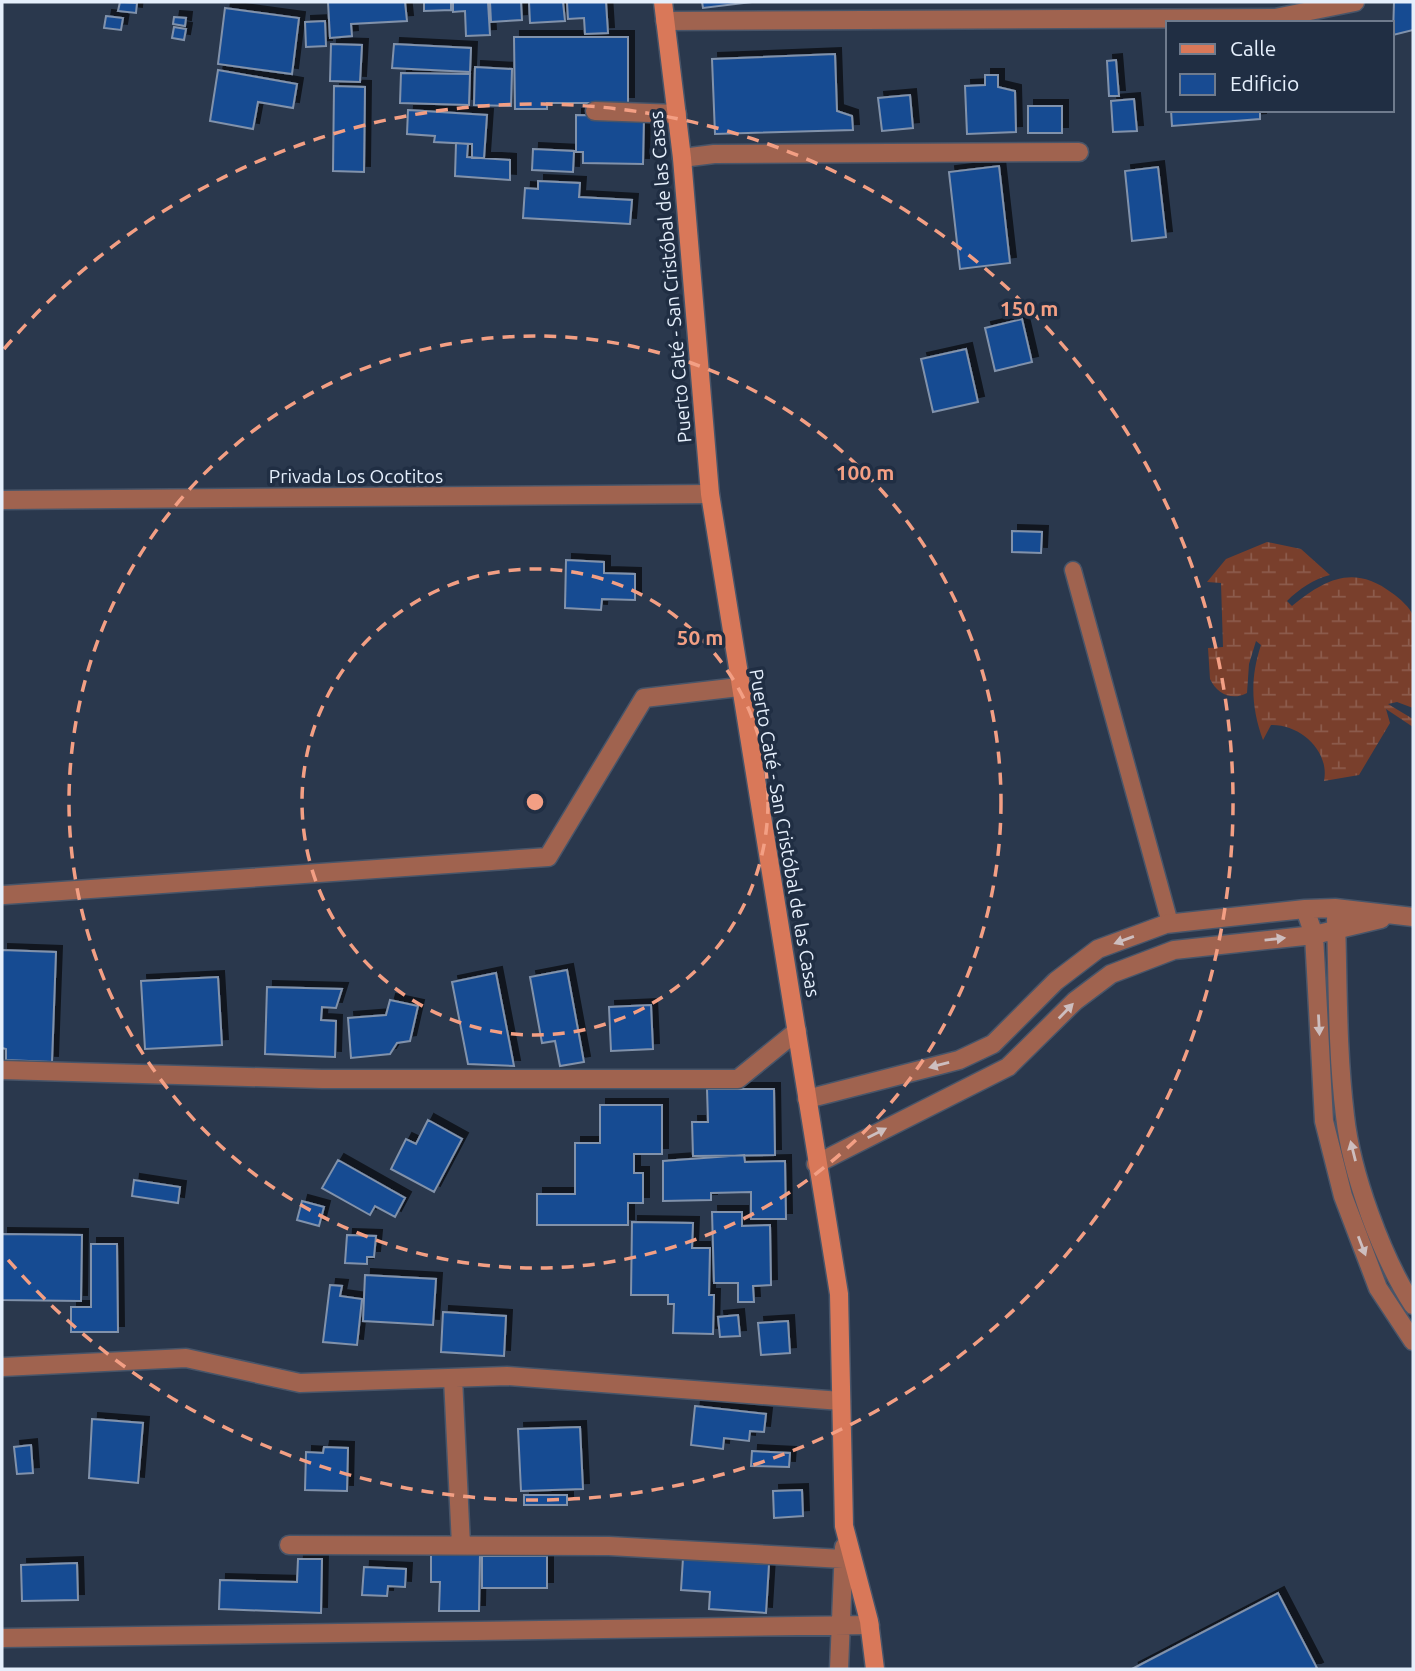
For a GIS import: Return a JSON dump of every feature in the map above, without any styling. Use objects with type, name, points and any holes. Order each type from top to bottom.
[{"type":"main road","name":"Puerto Caté - San Cristóbal de las Casas","points":[[663,2],[682,158],[710,494],[839,1294],[844,1527],[870,1625],[874,1669]]},
{"type":"street","points":[[665,21],[1275,18],[1355,2]]},
{"type":"street","points":[[595,111],[677,114]]},
{"type":"street","points":[[682,158],[714,154],[1079,152]]},
{"type":"street","name":"Privada Los Ocotitos","points":[[2,500],[710,494]]},
{"type":"street","points":[[4,895],[548,858],[644,698],[739,687]]},
{"type":"street","points":[[807,1099],[959,1060],[993,1044],[1056,981],[1098,949],[1170,923],[1335,908],[1391,917],[1413,917]]},
{"type":"street","points":[[1335,908],[1345,1118],[1363,1190],[1396,1279],[1413,1305]]},
{"type":"street","points":[[1305,909],[1314,934],[1324,1121],[1343,1196],[1378,1288],[1413,1341]]},
{"type":"street","points":[[816,1164],[1008,1067],[1075,1001],[1111,974],[1174,950],[1336,931],[1391,917]]},
{"type":"street","points":[[2,1070],[322,1079],[738,1079],[797,1031]]},
{"type":"street","points":[[2,1367],[186,1358],[300,1383],[507,1376],[841,1401]]},
{"type":"street","points":[[453,1378],[461,1545]]},
{"type":"street","points":[[839,1669],[844,1527]]},
{"type":"street","points":[[289,1545],[609,1546],[843,1559]]},
{"type":"street","points":[[2,1638],[870,1625]]},
{"type":"lane","points":[[1073,570],[1170,923]]},
{"type":"green space","points":[[1267,542],[1301,549],[1330,575],[1297,592],[1287,601],[1292,606],[1328,582],[1352,577],[1378,584],[1398,598],[1412,613],[1413,708],[1397,702],[1388,704],[1413,719],[1413,727],[1386,709],[1390,723],[1359,775],[1324,781],[1325,770],[1318,750],[1311,741],[1292,729],[1271,725],[1263,740],[1253,692],[1261,645],[1256,641],[1249,664],[1247,693],[1226,695],[1217,689],[1210,679],[1208,648],[1223,647],[1221,583],[1207,582],[1226,559]]},
{"type":"building","points":[[120,2],[137,3],[136,13],[118,11]]},
{"type":"building","points":[[328,2],[405,2],[407,21],[351,24],[352,36],[330,38]]},
{"type":"building","points":[[424,2],[451,2],[451,10],[424,11]]},
{"type":"building","points":[[453,2],[488,2],[490,35],[466,36],[465,11],[453,12]]},
{"type":"building","points":[[490,2],[521,2],[522,20],[491,22]]},
{"type":"building","points":[[529,2],[563,2],[565,21],[530,23]]},
{"type":"building","points":[[567,2],[606,2],[608,33],[585,34],[584,18],[568,19]]},
{"type":"building","points":[[702,2],[752,2],[703,8]]},
{"type":"building","points":[[1394,2],[1413,2],[1413,30],[1394,35]]},
{"type":"building","points":[[225,8],[299,18],[292,74],[218,64]]},
{"type":"building","points":[[106,16],[123,18],[121,30],[104,28]]},
{"type":"building","points":[[174,17],[186,18],[185,26],[173,24]]},
{"type":"building","points":[[325,21],[326,46],[306,47],[305,22]]},
{"type":"building","points":[[174,27],[186,29],[184,40],[172,38]]},
{"type":"building","points":[[514,37],[628,37],[628,103],[547,103],[547,109],[515,109]]},
{"type":"building","points":[[331,44],[362,45],[360,82],[330,81]]},
{"type":"building","points":[[394,44],[471,48],[470,72],[392,68]]},
{"type":"building","points":[[835,54],[837,111],[852,116],[853,130],[715,134],[712,59]]},
{"type":"building","points":[[1116,60],[1119,96],[1109,96],[1107,61]]},
{"type":"building","points":[[475,67],[512,69],[511,106],[474,105]]},
{"type":"building","points":[[218,70],[297,84],[293,108],[258,102],[253,129],[210,121]]},
{"type":"building","points":[[401,73],[470,74],[469,105],[400,103]]},
{"type":"building","points":[[985,75],[998,75],[998,87],[1015,91],[1016,132],[967,134],[965,86],[985,85]]},
{"type":"building","points":[[334,86],[365,87],[364,172],[333,171]]},
{"type":"building","points":[[910,95],[913,128],[882,131],[878,98]]},
{"type":"building","points":[[1134,99],[1137,131],[1113,132],[1111,101]]},
{"type":"building","points":[[1028,106],[1062,106],[1062,133],[1028,133]]},
{"type":"building","points":[[408,110],[487,115],[484,158],[472,158],[472,144],[434,142],[435,136],[407,134]]},
{"type":"building","points":[[1171,112],[1260,112],[1260,119],[1172,126]]},
{"type":"building","points":[[576,115],[644,116],[643,164],[583,163],[583,152],[576,152]]},
{"type":"building","points":[[456,143],[468,144],[467,157],[510,160],[510,180],[455,176]]},
{"type":"building","points":[[533,149],[574,151],[573,172],[532,170]]},
{"type":"building","points":[[999,166],[1010,263],[960,269],[949,172]]},
{"type":"building","points":[[1158,167],[1166,237],[1132,241],[1125,171]]},
{"type":"building","points":[[538,181],[580,183],[579,197],[632,200],[630,224],[523,218],[525,188],[538,189]]},
{"type":"building","points":[[1022,319],[1032,362],[995,371],[985,328]]},
{"type":"building","points":[[966,349],[978,402],[933,412],[921,359]]},
{"type":"building","points":[[1012,531],[1042,532],[1041,553],[1012,552]]},
{"type":"building","points":[[566,560],[604,562],[604,573],[635,574],[635,600],[602,599],[601,610],[565,608]]},
{"type":"building","points":[[2,950],[56,952],[52,1062],[6,1060],[6,1049],[2,1048]]},
{"type":"building","points":[[567,970],[584,1062],[560,1066],[555,1041],[542,1043],[530,977]]},
{"type":"building","points":[[496,973],[514,1066],[468,1064],[452,982]]},
{"type":"building","points":[[218,977],[222,1045],[145,1049],[141,981]]},
{"type":"building","points":[[267,987],[342,989],[336,1008],[322,1007],[321,1020],[336,1021],[335,1057],[265,1054]]},
{"type":"building","points":[[390,1000],[418,1006],[410,1041],[397,1043],[390,1054],[351,1058],[348,1018],[386,1015]]},
{"type":"building","points":[[651,1005],[653,1049],[611,1051],[609,1007]]},
{"type":"building","points":[[707,1089],[774,1089],[775,1155],[693,1156],[692,1122],[708,1122]]},
{"type":"building","points":[[600,1105],[662,1105],[662,1154],[634,1154],[634,1173],[643,1173],[643,1203],[628,1203],[628,1225],[537,1225],[537,1194],[575,1194],[575,1143],[600,1143]]},
{"type":"building","points":[[428,1120],[462,1139],[434,1192],[391,1169],[406,1139],[416,1144]]},
{"type":"building","points":[[744,1155],[745,1162],[785,1161],[786,1219],[751,1219],[751,1192],[711,1193],[711,1200],[663,1201],[663,1161]]},
{"type":"building","points":[[338,1160],[405,1198],[395,1217],[375,1206],[370,1215],[322,1188]]},
{"type":"building","points":[[134,1180],[180,1187],[178,1203],[132,1196]]},
{"type":"building","points":[[302,1201],[324,1207],[319,1226],[297,1220]]},
{"type":"building","points":[[712,1212],[742,1212],[742,1226],[770,1225],[771,1285],[753,1286],[754,1302],[738,1302],[738,1283],[714,1283]]},
{"type":"building","points":[[632,1222],[693,1223],[692,1248],[710,1248],[709,1295],[714,1295],[713,1334],[673,1333],[674,1304],[668,1304],[668,1295],[631,1295]]},
{"type":"building","points":[[2,1234],[82,1235],[81,1301],[2,1300]]},
{"type":"building","points":[[347,1235],[376,1236],[374,1257],[367,1257],[367,1264],[345,1263]]},
{"type":"building","points":[[91,1244],[117,1244],[118,1332],[71,1332],[71,1307],[91,1307]]},
{"type":"building","points":[[365,1275],[436,1279],[433,1325],[363,1321]]},
{"type":"building","points":[[330,1285],[342,1286],[340,1296],[362,1299],[357,1345],[323,1342]]},
{"type":"building","points":[[443,1312],[506,1316],[504,1356],[441,1352]]},
{"type":"building","points":[[738,1315],[740,1336],[720,1337],[718,1317]]},
{"type":"building","points":[[788,1321],[790,1353],[761,1355],[758,1323]]},
{"type":"building","points":[[695,1406],[766,1414],[764,1432],[750,1431],[749,1441],[724,1438],[723,1449],[691,1445]]},
{"type":"building","points":[[92,1419],[143,1423],[138,1483],[89,1478]]},
{"type":"building","points":[[580,1427],[583,1489],[521,1491],[518,1429]]},
{"type":"building","points":[[31,1445],[33,1473],[17,1474],[14,1447]]},
{"type":"building","points":[[324,1447],[348,1448],[347,1491],[305,1490],[306,1452],[323,1453]]},
{"type":"building","points":[[752,1451],[790,1453],[789,1467],[751,1466]]},
{"type":"building","points":[[802,1490],[803,1516],[774,1518],[773,1491]]},
{"type":"building","points":[[524,1495],[567,1495],[567,1505],[524,1505]]},
{"type":"building","points":[[431,1553],[480,1553],[479,1611],[439,1611],[440,1582],[431,1582]]},
{"type":"building","points":[[482,1556],[547,1556],[547,1588],[482,1588]]},
{"type":"building","points":[[683,1558],[769,1564],[766,1613],[709,1609],[710,1592],[681,1590]]},
{"type":"building","points":[[298,1559],[322,1559],[321,1613],[219,1609],[220,1580],[297,1582]]},
{"type":"building","points":[[77,1563],[78,1600],[22,1601],[21,1565]]},
{"type":"building","points":[[364,1567],[406,1569],[405,1587],[388,1586],[387,1596],[362,1595]]},
{"type":"building","points":[[1278,1593],[1317,1668],[1132,1669]]}]
